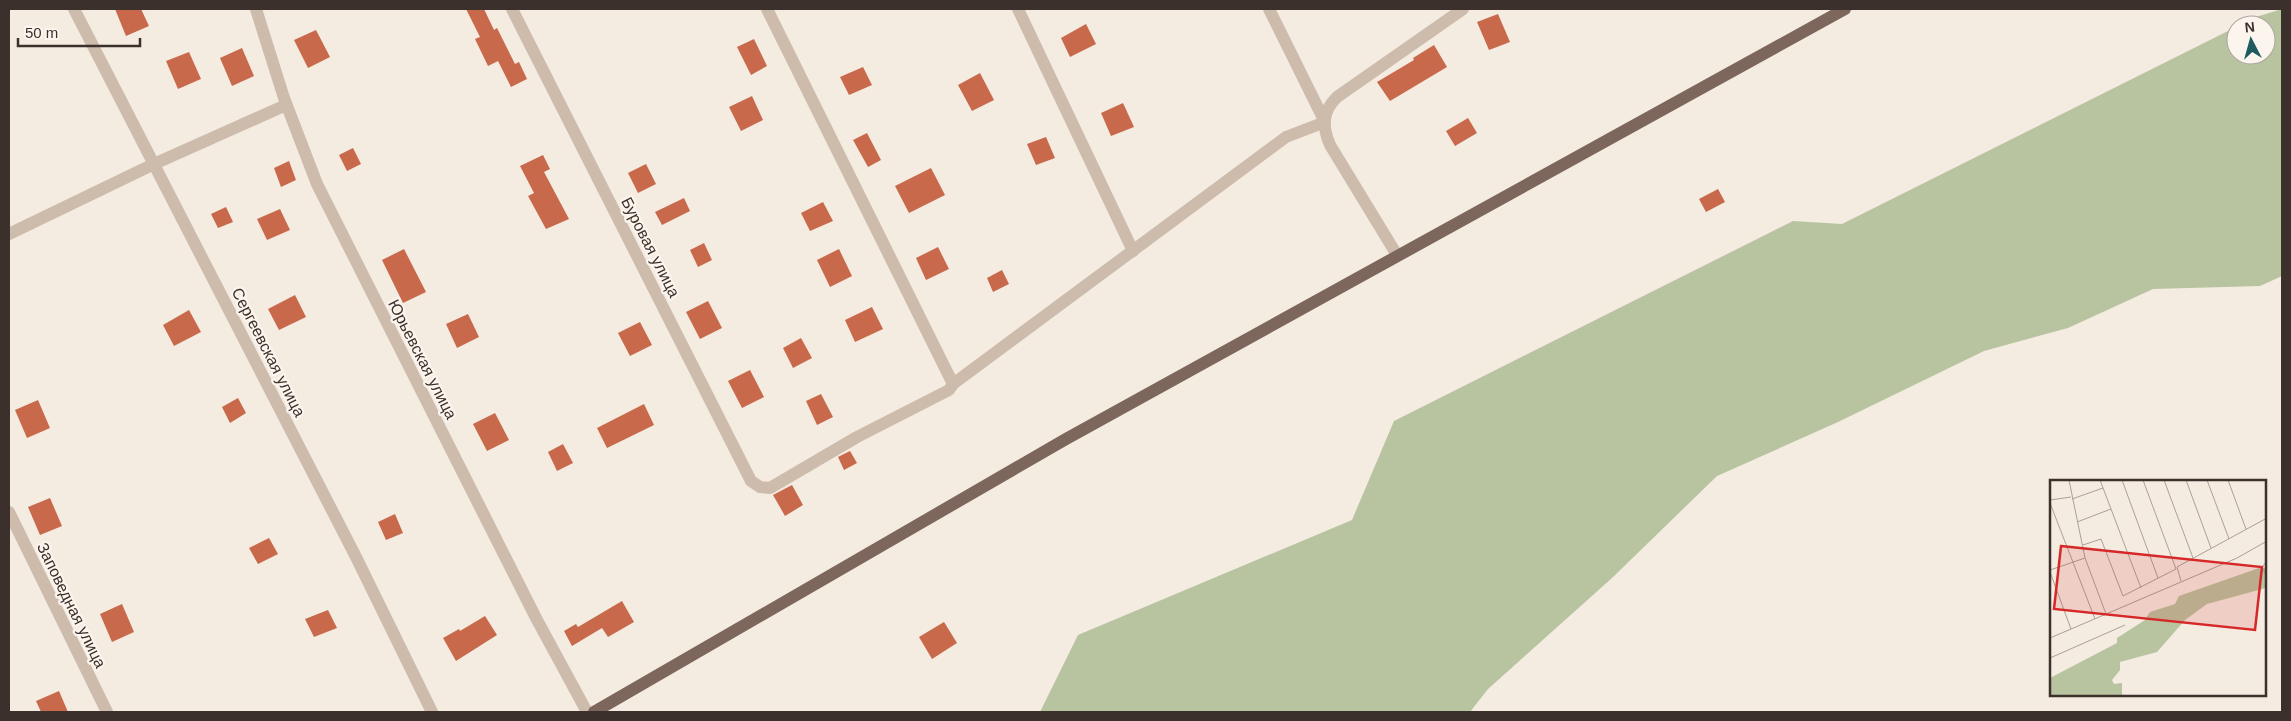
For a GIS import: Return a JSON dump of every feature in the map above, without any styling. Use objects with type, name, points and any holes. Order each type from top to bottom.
[{"type":"main road","points":[[594,712],[1066,439],[1845,9]]},
{"type":"street","name":"Сергеевская улица","points":[[74,9],[356,558],[432,712]]},
{"type":"street","name":"Юрьевская улица","points":[[256,9],[286,105],[326,202],[522,592],[587,712]]},
{"type":"street","name":"Буровая улица","points":[[512,9],[751,481],[760,487],[770,488],[857,437],[949,390],[954,384]]},
{"type":"street","points":[[767,9],[954,384],[1286,137],[1325,122]]},
{"type":"street","points":[[1018,9],[1133,251]]},
{"type":"street","points":[[1269,9],[1325,122]]},
{"type":"street","points":[[1396,256],[1330,145],[1324,131],[1327,107],[1337,97],[1462,9]]},
{"type":"street","points":[[9,234],[154,164],[286,105]]},
{"type":"street","name":"Заповедная улица","points":[[9,512],[107,712]]},
{"type":"green space","points":[[2282,9],[2282,276],[2260,286],[2153,289],[2068,328],[1984,351],[1838,422],[1717,476],[1612,578],[1488,689],[1470,712],[1040,712],[1078,635],[1352,520],[1394,421],[1793,221],[1842,224],[2226,32],[2226,65],[2276,65],[2276,15],[2262,15]]},
{"type":"building","points":[[115,9],[141,9],[149,26],[126,36]]},
{"type":"building","points":[[466,9],[484,9],[494,30],[497,28],[515,64],[519,62],[527,79],[511,87],[498,61],[488,66],[475,39],[480,37]]},
{"type":"building","points":[[1498,14],[1510,42],[1489,50],[1477,22]]},
{"type":"building","points":[[1086,24],[1096,44],[1070,57],[1061,38]]},
{"type":"building","points":[[316,30],[330,57],[308,68],[294,40]]},
{"type":"building","points":[[754,39],[767,66],[751,75],[737,47]]},
{"type":"building","points":[[1434,45],[1447,67],[1390,101],[1377,82],[1414,60],[1413,58]]},
{"type":"building","points":[[242,48],[254,76],[232,86],[220,58]]},
{"type":"building","points":[[189,52],[201,79],[178,89],[166,61]]},
{"type":"building","points":[[863,67],[872,85],[849,95],[840,77]]},
{"type":"building","points":[[980,73],[994,100],[972,111],[958,85]]},
{"type":"building","points":[[752,96],[763,120],[741,131],[729,107]]},
{"type":"building","points":[[1123,103],[1134,127],[1111,136],[1101,113]]},
{"type":"building","points":[[1468,118],[1477,133],[1455,146],[1446,131]]},
{"type":"building","points":[[867,133],[881,160],[868,167],[853,140]]},
{"type":"building","points":[[1046,137],[1055,158],[1036,165],[1027,144]]},
{"type":"building","points":[[353,148],[361,164],[347,171],[339,155]]},
{"type":"building","points":[[543,155],[550,169],[544,172],[569,219],[546,229],[528,196],[534,193],[520,166]]},
{"type":"building","points":[[289,161],[296,180],[281,187],[274,168]]},
{"type":"building","points":[[646,164],[656,184],[638,193],[628,173]]},
{"type":"building","points":[[931,168],[945,195],[909,213],[895,186]]},
{"type":"building","points":[[1718,189],[1725,202],[1706,212],[1699,199]]},
{"type":"building","points":[[684,198],[690,211],[662,225],[655,212]]},
{"type":"building","points":[[823,202],[833,221],[810,231],[801,213]]},
{"type":"building","points":[[226,207],[233,222],[218,228],[211,214]]},
{"type":"building","points":[[280,209],[290,230],[267,240],[257,219]]},
{"type":"building","points":[[704,243],[712,260],[698,267],[690,250]]},
{"type":"building","points":[[938,247],[949,269],[926,280],[916,258]]},
{"type":"building","points":[[404,249],[426,292],[403,303],[382,260]]},
{"type":"building","points":[[839,249],[852,276],[830,287],[817,260]]},
{"type":"building","points":[[1002,270],[1009,284],[993,292],[987,278]]},
{"type":"building","points":[[295,295],[306,317],[279,330],[268,309]]},
{"type":"building","points":[[708,301],[722,328],[700,339],[686,312]]},
{"type":"building","points":[[872,307],[883,329],[855,342],[845,320]]},
{"type":"building","points":[[189,310],[201,332],[174,346],[163,325]]},
{"type":"building","points":[[468,314],[479,337],[457,348],[446,324]]},
{"type":"building","points":[[640,322],[652,345],[630,356],[618,333]]},
{"type":"building","points":[[801,338],[812,358],[793,368],[783,348]]},
{"type":"building","points":[[750,370],[764,397],[742,408],[728,381]]},
{"type":"building","points":[[821,394],[833,417],[817,425],[806,401]]},
{"type":"building","points":[[238,398],[246,413],[230,423],[222,407]]},
{"type":"building","points":[[38,400],[50,428],[27,438],[15,410]]},
{"type":"building","points":[[644,404],[654,425],[607,448],[597,428]]},
{"type":"building","points":[[495,413],[509,440],[487,451],[473,424]]},
{"type":"building","points":[[563,444],[573,463],[557,471],[548,452]]},
{"type":"building","points":[[850,451],[857,463],[844,470],[838,457]]},
{"type":"building","points":[[792,485],[803,505],[785,516],[773,495]]},
{"type":"building","points":[[50,498],[62,526],[40,535],[28,507]]},
{"type":"building","points":[[395,514],[403,533],[386,540],[378,522]]},
{"type":"building","points":[[269,538],[278,554],[258,564],[249,548]]},
{"type":"building","points":[[622,601],[634,622],[608,637],[602,628],[572,646],[564,631],[576,624],[578,627]]},
{"type":"building","points":[[122,604],[134,632],[112,642],[100,614]]},
{"type":"building","points":[[328,610],[337,628],[314,637],[305,619]]},
{"type":"building","points":[[485,616],[497,635],[456,661],[443,638],[459,629],[460,631]]},
{"type":"building","points":[[944,622],[957,643],[932,659],[919,637]]},
{"type":"building","points":[[59,691],[68,712],[41,712],[36,701]]}]
